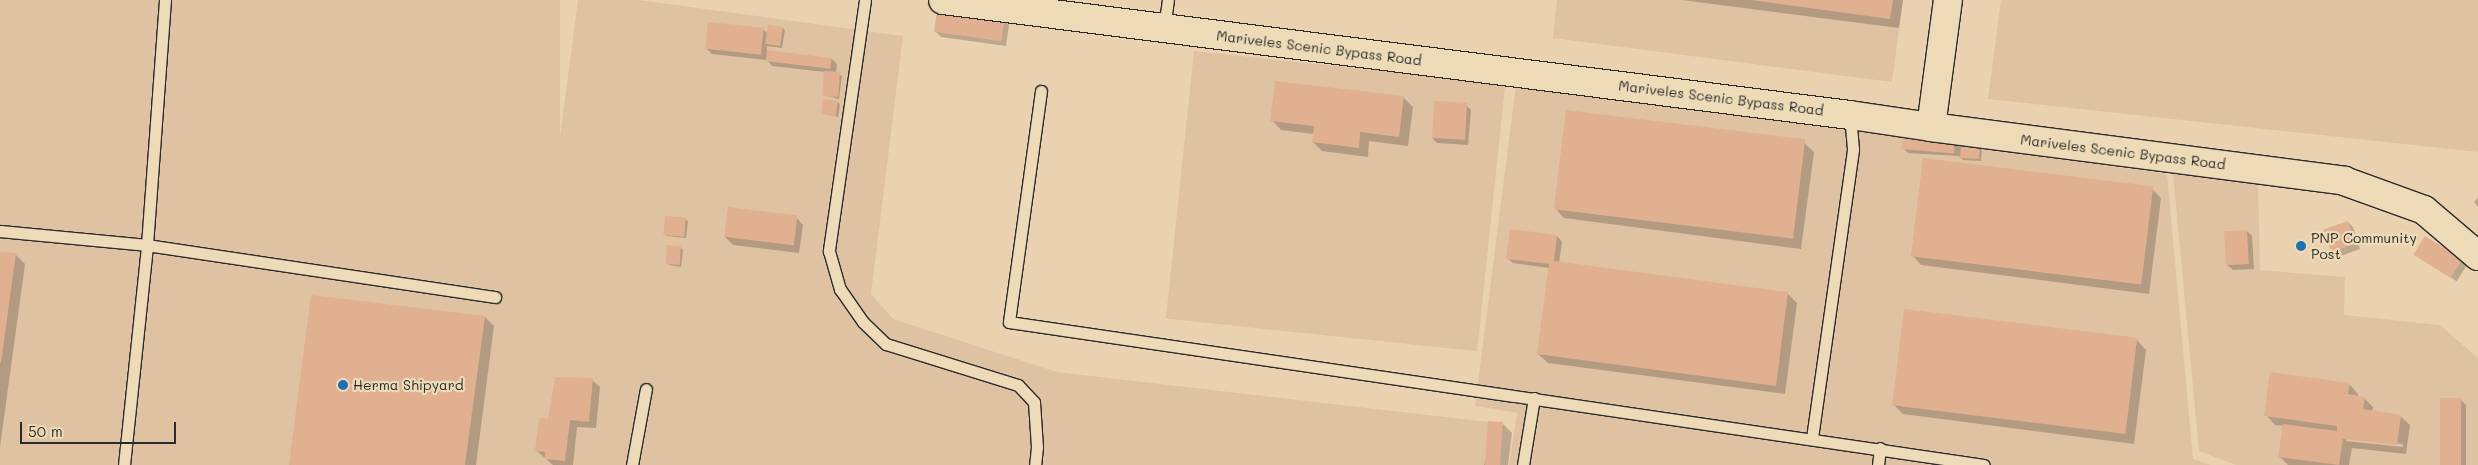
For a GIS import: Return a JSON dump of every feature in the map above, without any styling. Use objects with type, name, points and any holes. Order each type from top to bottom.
[{"type":"main road","name":"Mariveles Scenic Bypass Road","points":[[943,0],[1850,114],[1931,127],[2344,181],[2424,210],[2478,256]]},
{"type":"main road","points":[[1931,127],[1948,0]]},
{"type":"lane","points":[[124,465],[147,246],[165,0]]},
{"type":"lane","points":[[866,0],[829,251],[840,289],[863,322],[886,344],[1018,385],[1034,402],[1037,447],[1035,465]]},
{"type":"lane","points":[[1164,28],[1168,0]]},
{"type":"lane","points":[[1041,91],[1009,322],[1812,438],[1984,465]]},
{"type":"lane","points":[[1812,438],[1853,149],[1850,114]]},
{"type":"lane","points":[[0,231],[147,246],[495,297]]},
{"type":"lane","points":[[632,465],[646,389]]},
{"type":"lane","points":[[1524,465],[1534,398]]},
{"type":"lane","points":[[1878,465],[1880,448]]},
{"type":"shaded area","points":[[0,0],[560,0],[560,465],[0,465]]},
{"type":"shaded area","points":[[578,0],[639,0],[903,36],[871,294],[893,319],[1057,372],[1497,423],[1491,465],[517,465]]},
{"type":"shaded area","points":[[1557,0],[1903,0],[1892,82],[1553,38]]},
{"type":"shaded area","points":[[2001,0],[2478,0],[2478,152],[1988,99]]},
{"type":"shaded area","points":[[1194,51],[1505,84],[1477,351],[1166,319]]},
{"type":"shaded area","points":[[1516,85],[2167,174],[2193,459],[2211,465],[1509,465],[1517,413],[1475,406]]},
{"type":"shaded area","points":[[2173,174],[2258,183],[2260,270],[2345,277],[2344,315],[2440,325],[2478,358],[2478,465],[2236,465],[2199,451]]},
{"type":"building","points":[[1751,0],[1893,0],[1890,19]]},
{"type":"building","points":[[937,10],[1004,19],[1001,41],[934,32]]},
{"type":"building","points":[[708,22],[764,28],[761,55],[705,49]]},
{"type":"building","points":[[768,25],[783,27],[780,46],[765,44]]},
{"type":"building","points":[[767,50],[832,58],[830,69],[766,61]]},
{"type":"building","points":[[824,71],[840,72],[838,97],[822,96]]},
{"type":"building","points":[[1275,81],[1404,96],[1399,137],[1360,132],[1359,148],[1312,142],[1314,126],[1270,121]]},
{"type":"building","points":[[823,99],[838,101],[836,116],[821,114]]},
{"type":"building","points":[[1434,101],[1467,103],[1465,140],[1432,138]]},
{"type":"building","points":[[1566,110],[1805,139],[1793,239],[1554,209]]},
{"type":"building","points":[[1903,128],[1956,133],[1954,154],[1901,149]]},
{"type":"building","points":[[1961,143],[1980,144],[1979,159],[1960,158]]},
{"type":"building","points":[[1923,158],[2153,186],[2141,285],[1911,256]]},
{"type":"building","points":[[728,207],[797,216],[794,245],[724,237]]},
{"type":"building","points":[[665,216],[686,218],[684,237],[663,235]]},
{"type":"building","points":[[2348,221],[2356,244],[2331,252],[2323,229]]},
{"type":"building","points":[[1510,229],[1557,235],[1554,261],[1788,292],[1776,386],[1537,354],[1549,264],[1506,259]]},
{"type":"building","points":[[2247,230],[2249,264],[2226,265],[2224,231]]},
{"type":"building","points":[[2425,236],[2462,259],[2451,278],[2413,255]]},
{"type":"building","points":[[667,245],[681,246],[680,265],[666,264]]},
{"type":"building","points":[[0,252],[16,253],[1,363],[0,363]]},
{"type":"building","points":[[311,295],[485,316],[465,465],[289,465]]},
{"type":"building","points":[[1904,309],[2137,338],[2125,434],[1892,405]]},
{"type":"building","points":[[2270,372],[2350,383],[2348,394],[2365,397],[2363,409],[2401,415],[2397,445],[2343,439],[2339,465],[2278,457],[2283,424],[2337,431],[2337,426],[2264,416]]},
{"type":"building","points":[[555,377],[593,378],[589,422],[570,420],[565,461],[545,459],[545,452],[535,451],[539,418],[548,419]]},
{"type":"building","points":[[2440,398],[2461,398],[2461,465],[2440,465]]},
{"type":"building","points":[[1488,421],[1503,422],[1500,465],[1485,465]]},
{"type":"place","name":"PNP Community Post","points":[[2301,246]]},
{"type":"place","name":"Herma Shipyard","points":[[343,385]]}]
